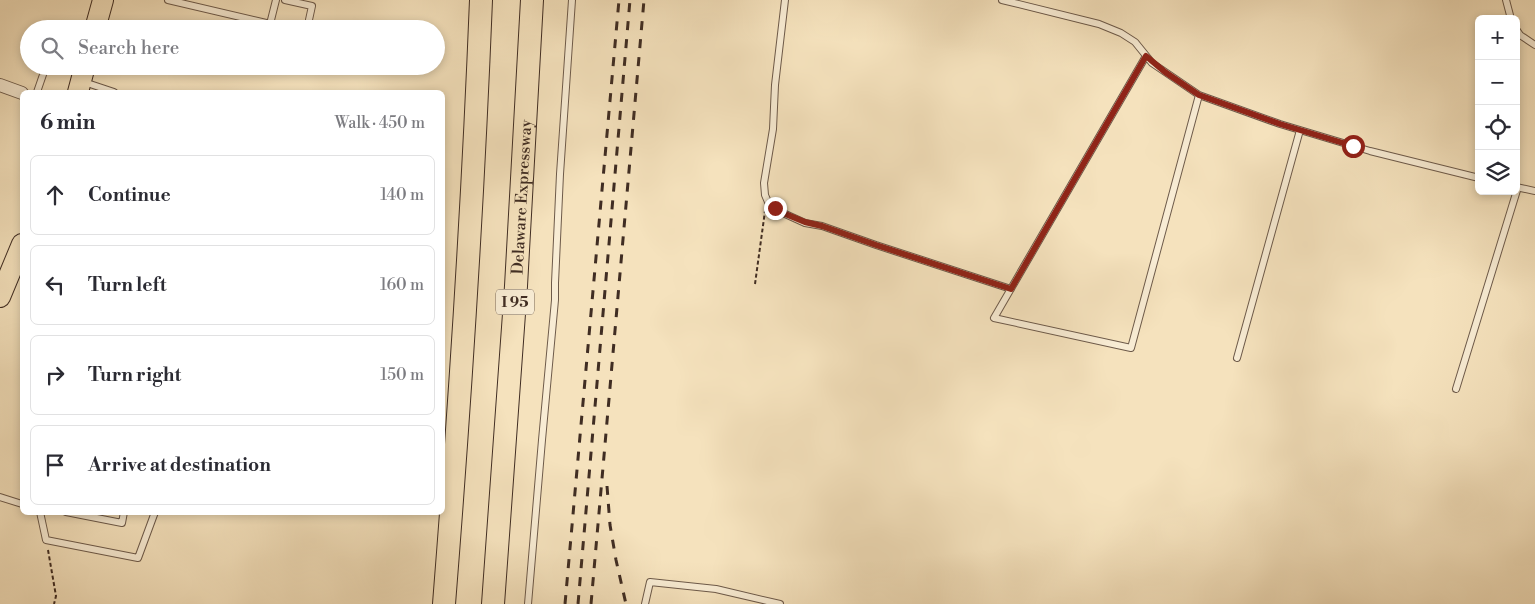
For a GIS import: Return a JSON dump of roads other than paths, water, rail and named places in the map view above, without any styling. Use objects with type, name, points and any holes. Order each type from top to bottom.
[{"type":"highway","points":[[444,604],[466,312],[475,159],[481,0]]},
{"type":"highway","name":"Delaware Expressway","points":[[492,604],[516,286],[532,0]]},
{"type":"main road","points":[[97,20],[103,0]]},
{"type":"main road","points":[[0,297],[9,268],[20,248]]},
{"type":"street","points":[[0,85],[20,92]]},
{"type":"lane","points":[[168,0],[253,20]]},
{"type":"lane","points":[[271,20],[276,0]]},
{"type":"lane","points":[[285,0],[312,6],[309,20]]},
{"type":"lane","points":[[528,604],[555,300],[560,164],[572,0]]},
{"type":"lane","points":[[785,0],[775,85],[773,129],[764,183],[768,202],[783,213],[805,222],[1011,289]]},
{"type":"lane","points":[[1002,0],[1100,24],[1121,32],[1136,42],[1146,56],[1165,72],[1199,95],[1300,130],[1398,159],[1475,177]]},
{"type":"lane","points":[[1506,0],[1510,15]]},
{"type":"lane","points":[[1520,35],[1535,45]]},
{"type":"lane","points":[[1146,56],[994,318],[1130,348],[1199,95]]},
{"type":"lane","points":[[38,90],[43,75]]},
{"type":"lane","points":[[81,80],[108,90]]},
{"type":"lane","points":[[1237,358],[1300,130]]},
{"type":"lane","points":[[1520,188],[1535,192]]},
{"type":"lane","points":[[1456,389],[1515,195]]},
{"type":"lane","points":[[0,497],[20,503]]},
{"type":"lane","points":[[41,515],[46,540],[138,558],[154,515]]},
{"type":"lane","points":[[81,515],[122,523],[123,515]]},
{"type":"lane","points":[[645,604],[650,582],[716,588],[780,604]]},
{"type":"railway","points":[[565,604],[619,0]]},
{"type":"railway","points":[[578,604],[630,0]]},
{"type":"railway","points":[[591,604],[644,0]]},
{"type":"railway","points":[[607,486],[610,525],[626,604]]}]
